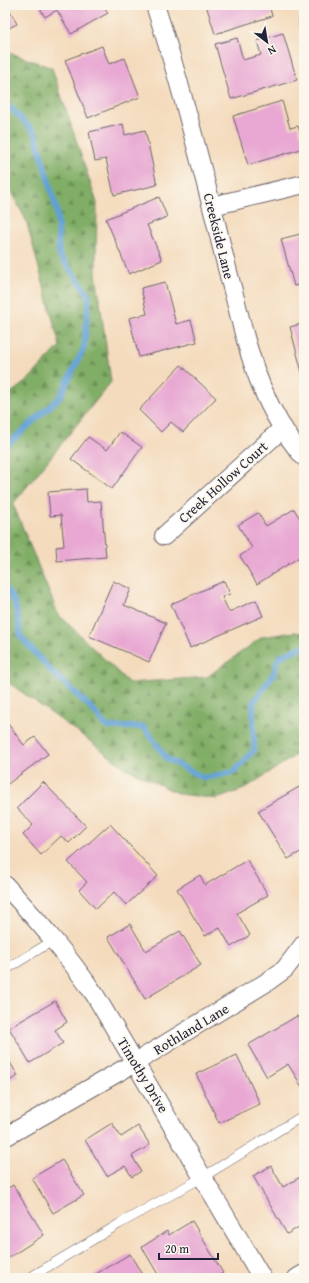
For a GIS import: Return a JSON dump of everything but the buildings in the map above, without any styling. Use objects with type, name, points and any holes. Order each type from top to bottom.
[{"type":"street","name":"Creekside Lane","points":[[155,5],[169,48],[212,206],[248,350],[258,380],[269,405],[282,428],[302,450]]},
{"type":"street","points":[[212,206],[304,184]]},
{"type":"street","name":"Creek Hollow Court","points":[[164,536],[282,428]]},
{"type":"street","name":"Timothy Drive","points":[[5,885],[54,940],[95,995],[136,1062],[262,1278]]},
{"type":"street","name":"Rothland Lane","points":[[5,1137],[136,1062],[267,982],[285,968],[304,944]]},
{"type":"street","points":[[297,1278],[304,1274]]},
{"type":"lane","points":[[304,16],[304,27]]},
{"type":"lane","points":[[5,970],[54,940]]},
{"type":"lane","points":[[28,1278],[118,1224],[203,1177],[304,1115]]},
{"type":"green space","points":[[5,51],[52,68],[97,203],[96,273],[111,382],[13,504],[58,614],[129,683],[207,677],[262,637],[294,632],[304,633],[304,753],[296,755],[244,789],[217,799],[179,794],[124,767],[9,683],[5,678],[5,397],[27,381],[60,346],[26,220],[5,181]]},
{"type":"waterway","points":[[5,102],[35,133],[57,211],[59,255],[89,295],[84,348],[60,397],[5,447]]},
{"type":"waterway","points":[[5,588],[15,603],[21,637],[52,672],[91,708],[107,727],[144,727],[167,759],[204,778],[234,772],[254,750],[253,703],[274,673],[279,657],[304,646]]}]
